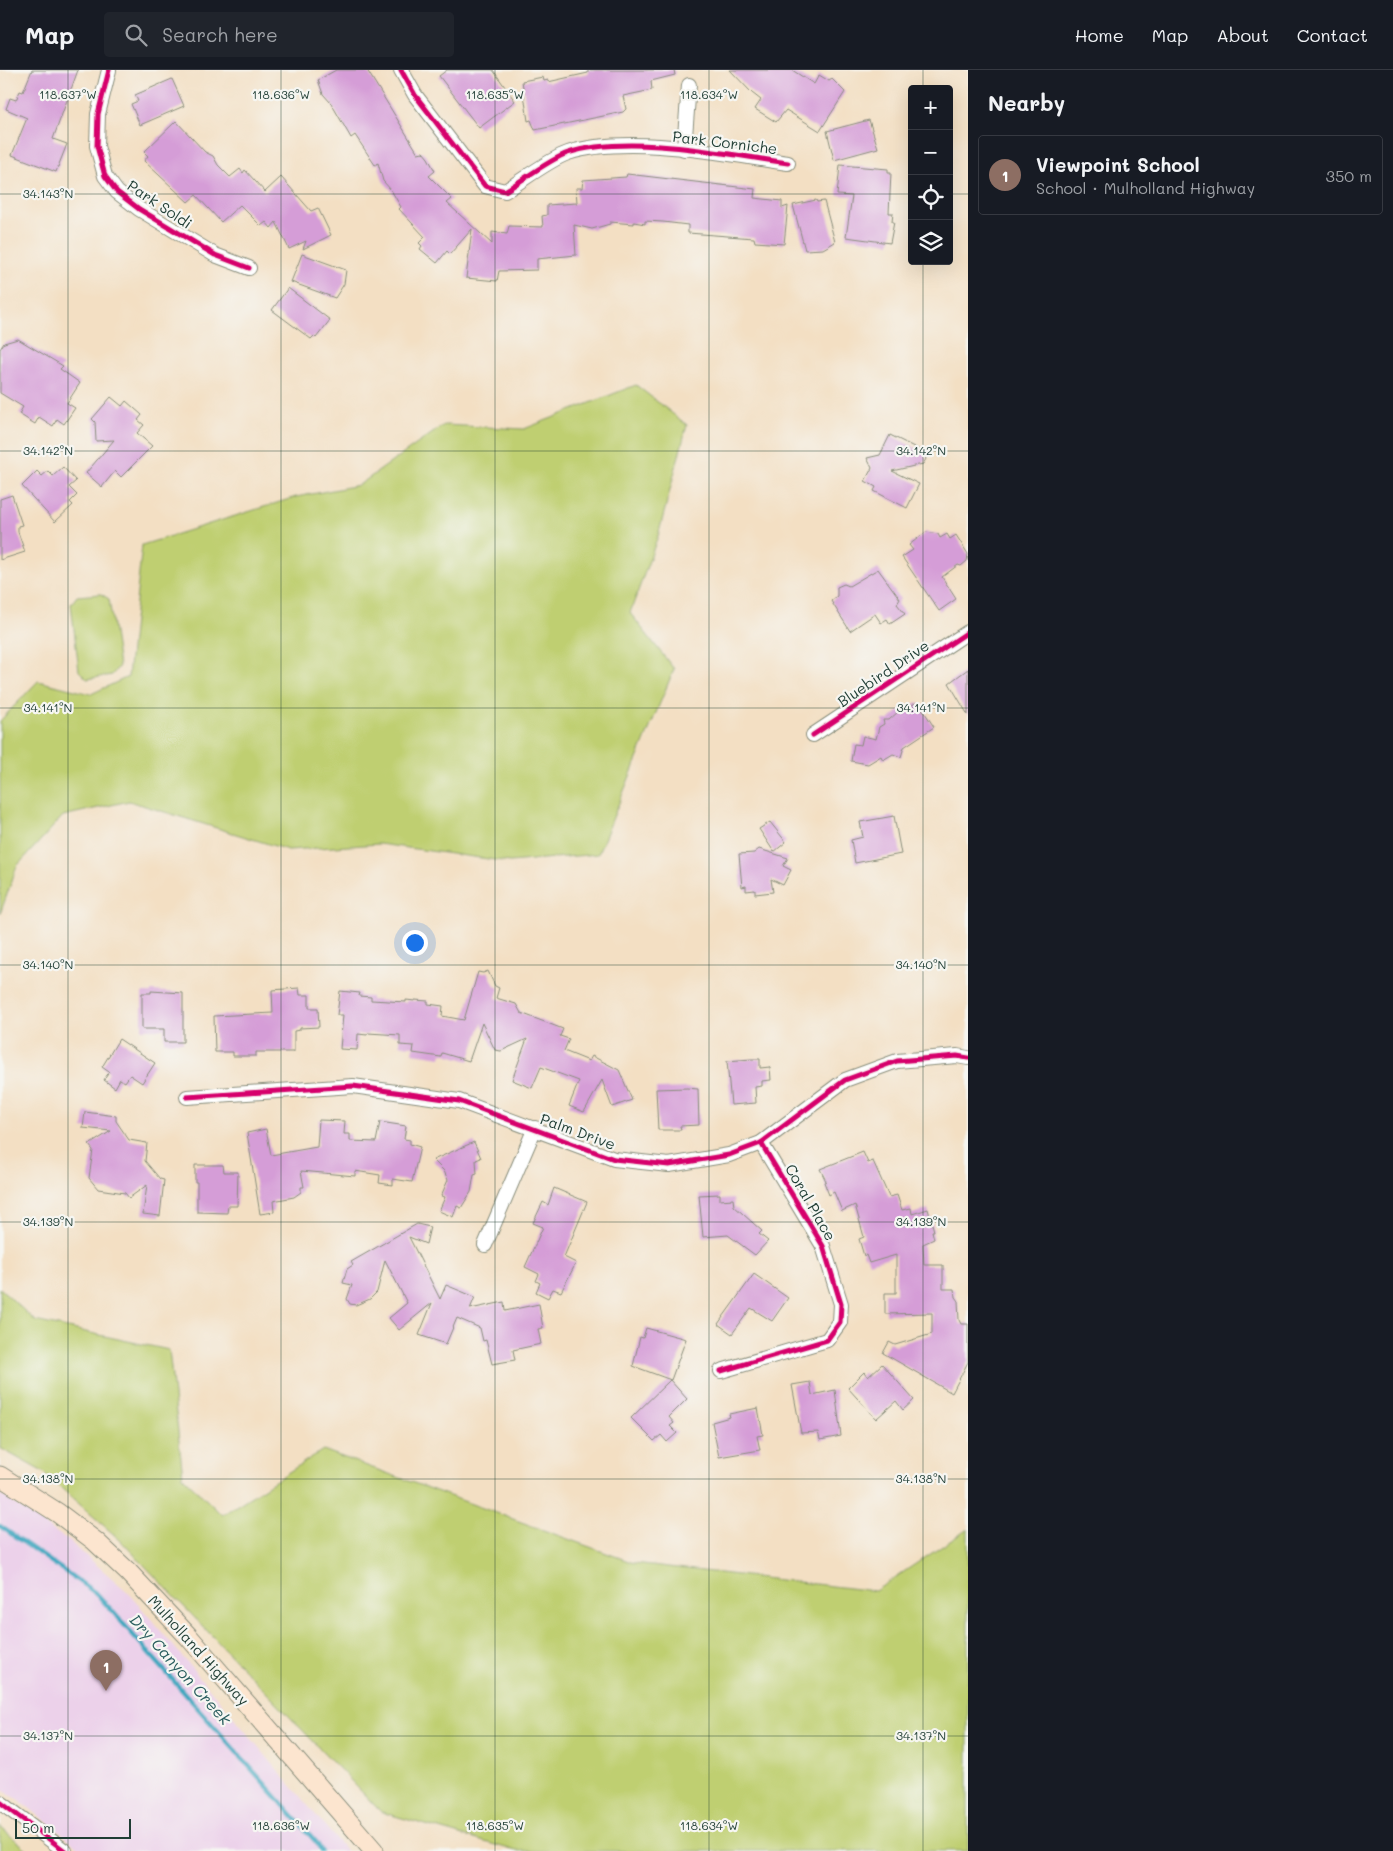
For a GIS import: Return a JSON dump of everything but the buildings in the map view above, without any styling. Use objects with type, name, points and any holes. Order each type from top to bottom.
[{"type":"main road","name":"Mulholland Highway","points":[[0,1476],[58,1513],[95,1541],[128,1572],[188,1636],[374,1851]]},
{"type":"street","name":"Park Soldi","points":[[109,70],[98,114],[97,146],[105,176],[117,192],[139,209],[215,255],[249,268]]},
{"type":"street","name":"Park Corniche","points":[[401,70],[415,96],[485,186],[505,190],[566,154],[607,145],[684,149],[788,163]]},
{"type":"street","points":[[684,149],[689,85]]},
{"type":"street","name":"Bluebird Drive","points":[[813,735],[968,632]]},
{"type":"street","name":"Palm Drive","points":[[187,1097],[353,1086],[459,1101],[614,1159],[669,1165],[729,1155],[761,1143],[845,1080],[897,1061],[957,1056],[968,1058]]},
{"type":"street","points":[[485,1245],[535,1128]]},
{"type":"street","name":"Coral Place","points":[[721,1371],[828,1340],[840,1322],[841,1304],[823,1246],[761,1143]]},
{"type":"street","points":[[0,1802],[65,1851]]},
{"type":"shaded area","points":[[0,1494],[69,1541],[129,1593],[346,1851],[83,1851],[18,1799],[0,1789]]},
{"type":"green space","points":[[636,385],[687,425],[658,536],[630,613],[674,669],[598,854],[510,862],[379,844],[288,850],[129,801],[63,816],[17,866],[0,914],[0,721],[38,681],[91,694],[128,677],[142,545],[296,497],[359,485],[444,425],[524,429]]},
{"type":"green space","points":[[101,594],[109,599],[119,666],[112,675],[87,679],[79,671],[71,604],[77,596]]},
{"type":"green space","points":[[0,1288],[35,1321],[169,1350],[183,1477],[222,1515],[323,1450],[634,1563],[875,1591],[968,1529],[968,1851],[516,1851],[381,1812],[120,1540],[43,1472],[0,1448]]},
{"type":"green space","points":[[0,1827],[29,1851],[0,1851]]},
{"type":"waterway","name":"Dry Canyon Creek","points":[[0,1526],[97,1594],[317,1843],[321,1851]]},
{"type":"cycle path","points":[[109,70],[98,114],[97,146],[105,176],[117,192],[139,209],[215,255],[249,268]]},
{"type":"cycle path","points":[[401,70],[415,95],[485,186],[505,191],[545,165],[568,153],[619,145],[647,145],[707,151],[788,163]]},
{"type":"cycle path","points":[[813,735],[968,632]]},
{"type":"cycle path","points":[[187,1097],[353,1086],[459,1101],[614,1159],[669,1165],[729,1155],[761,1143],[845,1080],[897,1061],[957,1056],[968,1058]]},
{"type":"cycle path","points":[[721,1371],[827,1340],[840,1322],[841,1304],[823,1246],[761,1143]]},
{"type":"cycle path","points":[[0,1802],[65,1851]]},
{"type":"place","name":"Viewpoint School","points":[[106,1691]]}]
